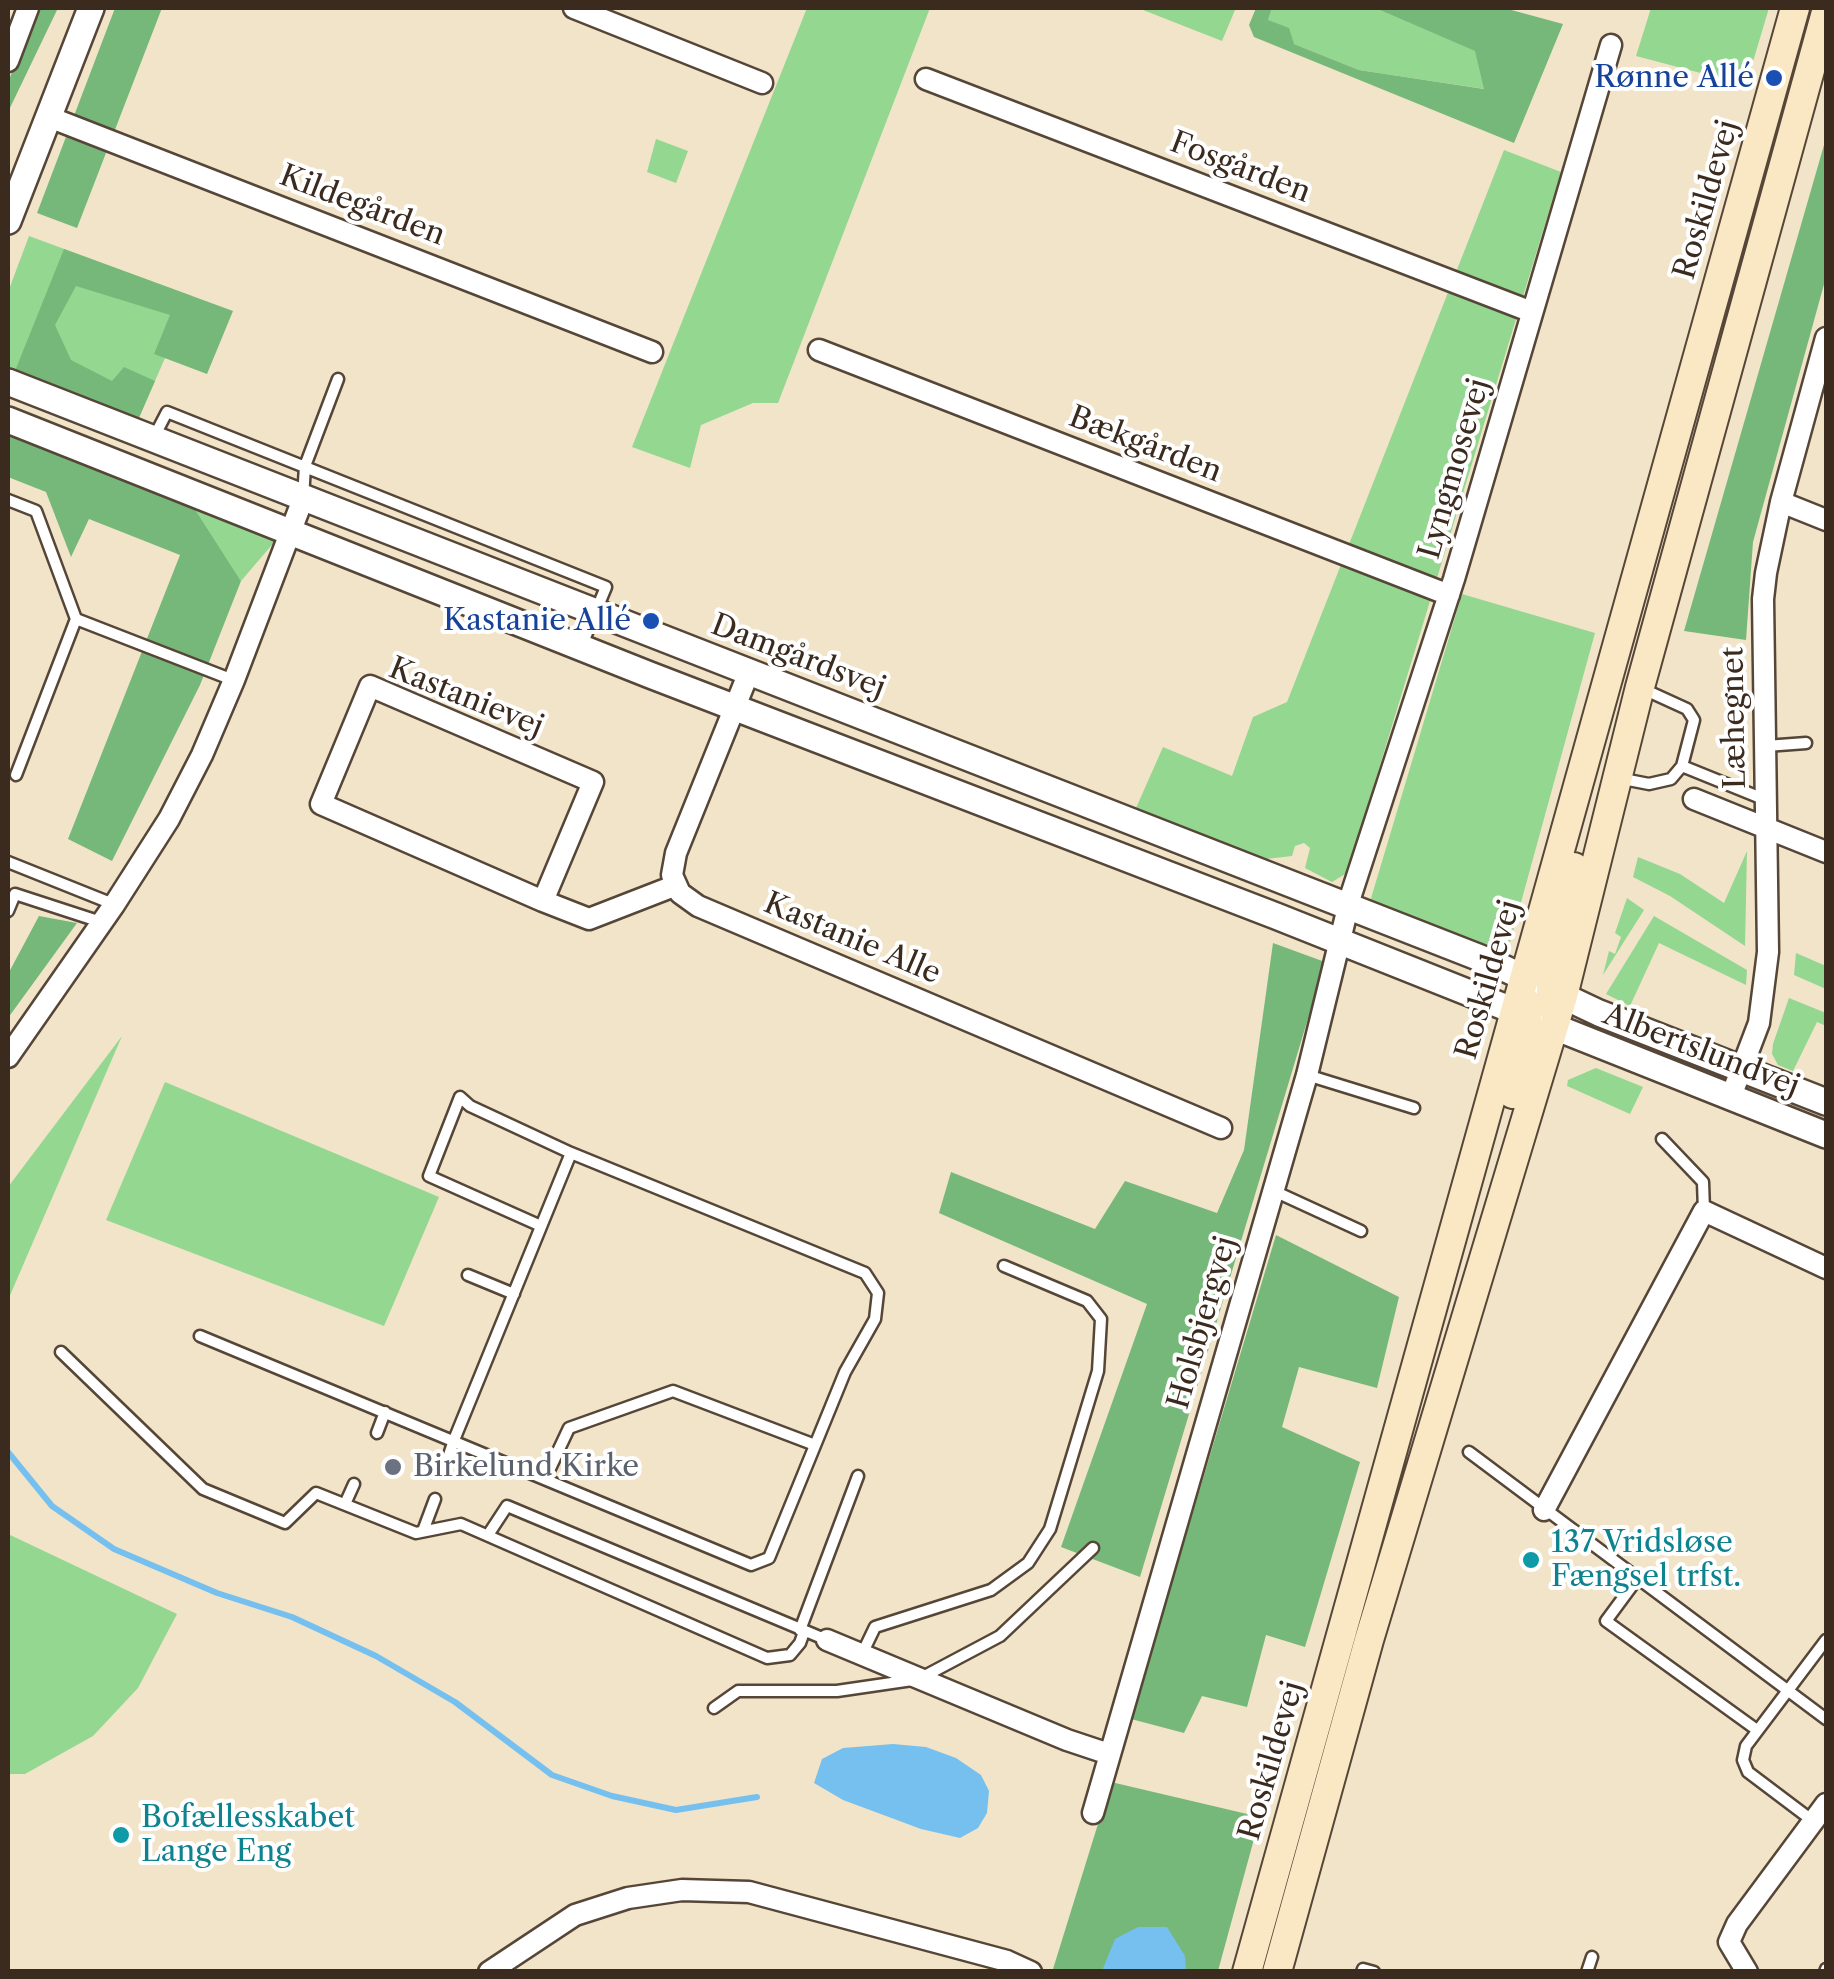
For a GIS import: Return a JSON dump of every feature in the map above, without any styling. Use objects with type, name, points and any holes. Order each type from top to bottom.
[{"type":"main road","name":"Roskildevej","points":[[1277,1972],[1369,1640],[1485,1247],[1487,1184],[1532,1019],[1546,988],[1586,752],[1794,8]]},
{"type":"main road","name":"Roskildevej","points":[[1247,1972],[1532,1019],[1617,778],[1826,12]]},
{"type":"street","points":[[8,57],[28,8]]},
{"type":"street","points":[[8,222],[91,8]]},
{"type":"street","points":[[574,8],[762,83]]},
{"type":"street","name":"Lyngmosevej","points":[[1348,908],[1449,595],[1611,44]]},
{"type":"street","name":"Fosgården","points":[[926,79],[1532,312]]},
{"type":"street","name":"Kildegården","points":[[50,118],[652,352]]},
{"type":"street","name":"Læhegnet","points":[[1730,1099],[1759,1023],[1765,988],[1768,829],[1763,600],[1770,547],[1826,338]]},
{"type":"street","name":"Bækgården","points":[[819,350],[1449,595]]},
{"type":"street","name":"Damgårdsvej","points":[[8,382],[1546,988]]},
{"type":"street","points":[[8,420],[1532,1019]]},
{"type":"street","points":[[8,1058],[169,819],[234,680],[303,498]]},
{"type":"street","points":[[1781,502],[1826,520]]},
{"type":"street","points":[[674,886],[676,853],[749,672]]},
{"type":"street","name":"Kastanievej","points":[[543,900],[593,782],[370,686],[321,804],[543,900],[589,919],[674,886]]},
{"type":"street","points":[[1694,799],[1826,852]]},
{"type":"street","name":"Kastanie Alle","points":[[674,886],[698,906],[1221,1128]]},
{"type":"street","name":"Holsbjergvej","points":[[1093,1813],[1307,1075],[1348,908]]},
{"type":"street","name":"Albertslundvej","points":[[1546,988],[1826,1102]]},
{"type":"street","name":"Albertslundvej","points":[[1532,1019],[1826,1135]]},
{"type":"street","points":[[1544,1510],[1704,1211],[1826,1268]]},
{"type":"street","points":[[827,1640],[1109,1754]]},
{"type":"street","points":[[1747,1972],[1729,1942],[1737,1924],[1826,1804]]},
{"type":"street","points":[[489,1972],[575,1915],[628,1898],[682,1890],[749,1892],[1007,1961],[1032,1972]]},
{"type":"lane","points":[[303,498],[305,466],[338,379]]},
{"type":"lane","points":[[153,439],[167,412],[606,586],[580,648]]},
{"type":"lane","points":[[8,500],[36,511],[76,619],[16,775]]},
{"type":"lane","points":[[76,619],[234,680]]},
{"type":"lane","points":[[1617,778],[1664,783],[1682,766],[1694,720],[1692,714],[1640,688]]},
{"type":"lane","points":[[1765,746],[1806,743]]},
{"type":"lane","points":[[1682,766],[1766,800]]},
{"type":"lane","points":[[8,862],[108,913]]},
{"type":"lane","points":[[8,911],[15,894],[108,913]]},
{"type":"lane","points":[[1307,1075],[1414,1108]]},
{"type":"lane","points":[[200,1336],[751,1565],[769,1558],[845,1372],[876,1319],[878,1293],[866,1272],[572,1153],[470,1106],[460,1097],[429,1176],[541,1226]]},
{"type":"lane","points":[[1662,1139],[1703,1182],[1704,1211]]},
{"type":"lane","points":[[446,1464],[572,1153]]},
{"type":"lane","points":[[1273,1190],[1361,1232]]},
{"type":"lane","points":[[862,1655],[874,1626],[992,1590],[1028,1563],[1050,1529],[1098,1371],[1101,1320],[1087,1301],[1004,1266]]},
{"type":"lane","points":[[468,1275],[514,1294]]},
{"type":"lane","points":[[61,1352],[204,1489],[285,1523],[316,1492],[416,1533],[461,1524],[767,1658],[790,1655],[800,1643],[858,1476]]},
{"type":"lane","points":[[545,1478],[570,1428],[673,1391],[815,1444]]},
{"type":"lane","points":[[376,1433],[385,1412]]},
{"type":"lane","points":[[1469,1452],[1826,1719]]},
{"type":"lane","points":[[345,1504],[354,1484]]},
{"type":"lane","points":[[424,1531],[435,1499]]},
{"type":"lane","points":[[488,1535],[507,1506],[827,1640]]},
{"type":"lane","points":[[714,1708],[738,1690],[837,1691],[919,1678],[1000,1636],[1093,1548]]},
{"type":"lane","points":[[1636,1579],[1606,1620],[1757,1730]]},
{"type":"lane","points":[[1813,1821],[1748,1772],[1743,1760],[1746,1746],[1757,1730],[1826,1640]]},
{"type":"lane","points":[[1587,1972],[1592,1956]]},
{"type":"lane","points":[[1362,1972],[1374,1972]]},
{"type":"green space","points":[[38,8],[58,8],[8,112],[8,82]]},
{"type":"green space","points":[[115,8],[162,8],[77,228],[37,213]]},
{"type":"green space","points":[[807,8],[930,8],[778,403],[753,403],[701,425],[690,468],[632,447]]},
{"type":"green space","points":[[1138,8],[1234,8],[1235,10],[1222,41]]},
{"type":"green space","points":[[1256,8],[1272,8],[1268,20],[1289,28],[1294,44],[1359,70],[1484,89],[1475,51],[1375,8],[1504,8],[1563,24],[1514,143],[1254,37],[1249,25]]},
{"type":"green space","points":[[1272,8],[1375,8],[1476,51],[1485,89],[1359,70],[1294,44],[1268,20]]},
{"type":"green space","points":[[1651,8],[1769,8],[1746,85],[1636,56]]},
{"type":"green space","points":[[1826,138],[1826,277],[1753,542],[1746,640],[1684,631]]},
{"type":"green space","points":[[656,139],[688,151],[676,183],[647,172]]},
{"type":"green space","points":[[1504,150],[1561,172],[1347,873],[1332,882],[1305,868],[1310,848],[1304,843],[1295,846],[1292,856],[1266,859],[1136,808],[1163,747],[1232,776],[1253,717],[1287,702]]},
{"type":"green space","points":[[29,236],[192,296],[138,420],[8,368],[8,292]]},
{"type":"green space","points":[[64,249],[233,311],[207,374],[154,354],[170,315],[76,286],[55,325],[71,360],[112,381],[124,367],[155,381],[138,420],[15,371]]},
{"type":"green space","points":[[8,431],[191,503],[241,581],[200,685],[112,861],[68,839],[180,555],[89,519],[71,557],[46,492],[8,477]]},
{"type":"green space","points":[[191,503],[277,539],[241,581]]},
{"type":"green space","points":[[1462,594],[1595,633],[1506,957],[1369,905]]},
{"type":"green space","points":[[1747,851],[1745,946],[1670,896],[1633,877],[1638,857],[1680,874],[1724,903]]},
{"type":"green space","points":[[1627,898],[1644,910],[1603,975],[1609,951],[1615,954],[1621,937],[1615,933]]},
{"type":"green space","points":[[39,916],[77,923],[8,1018],[8,974]]},
{"type":"green space","points":[[1654,916],[1747,970],[1746,985],[1659,943],[1630,1006],[1606,994]]},
{"type":"green space","points":[[1273,943],[1325,962],[1140,1577],[1061,1547],[1147,1304],[939,1213],[951,1172],[1095,1229],[1125,1181],[1217,1213],[1244,1150]]},
{"type":"green space","points":[[1796,953],[1826,966],[1826,989],[1794,975]]},
{"type":"green space","points":[[1789,998],[1826,1013],[1826,1026],[1817,1022],[1793,1071],[1778,1065],[1772,1054]]},
{"type":"green space","points":[[122,1036],[8,1300],[8,1187]]},
{"type":"green space","points":[[1596,1068],[1643,1087],[1630,1114],[1567,1086],[1568,1080]]},
{"type":"green space","points":[[165,1082],[439,1197],[384,1326],[106,1220]]},
{"type":"green space","points":[[1276,1235],[1399,1297],[1377,1388],[1299,1367],[1282,1427],[1360,1462],[1305,1647],[1266,1635],[1247,1707],[1202,1696],[1184,1733],[1131,1719]]},
{"type":"green space","points":[[8,1534],[177,1614],[138,1688],[93,1736],[25,1774],[8,1774]]},
{"type":"green space","points":[[1111,1782],[1260,1817],[1218,1971],[1053,1969]]},
{"type":"water","points":[[893,1744],[926,1747],[956,1758],[981,1775],[989,1791],[987,1813],[978,1828],[960,1838],[921,1829],[843,1800],[814,1783],[822,1759],[843,1748]]},
{"type":"water","points":[[1138,1927],[1167,1927],[1185,1956],[1186,1971],[1102,1971],[1115,1939]]},
{"type":"waterway","points":[[8,1452],[52,1506],[114,1549],[217,1593],[292,1617],[376,1656],[455,1702],[552,1775],[612,1796],[676,1810],[757,1797]]},
{"type":"place","name":"Rønne Allé","points":[[1774,78]]},
{"type":"place","name":"Kastanie Allé","points":[[651,621]]},
{"type":"place","name":"Birkelund Kirke","points":[[393,1467]]},
{"type":"place","name":"137 Vridsløse Fængsel trfst.","points":[[1531,1560]]},
{"type":"place","name":"Bofællesskabet Lange Eng","points":[[121,1835]]}]
